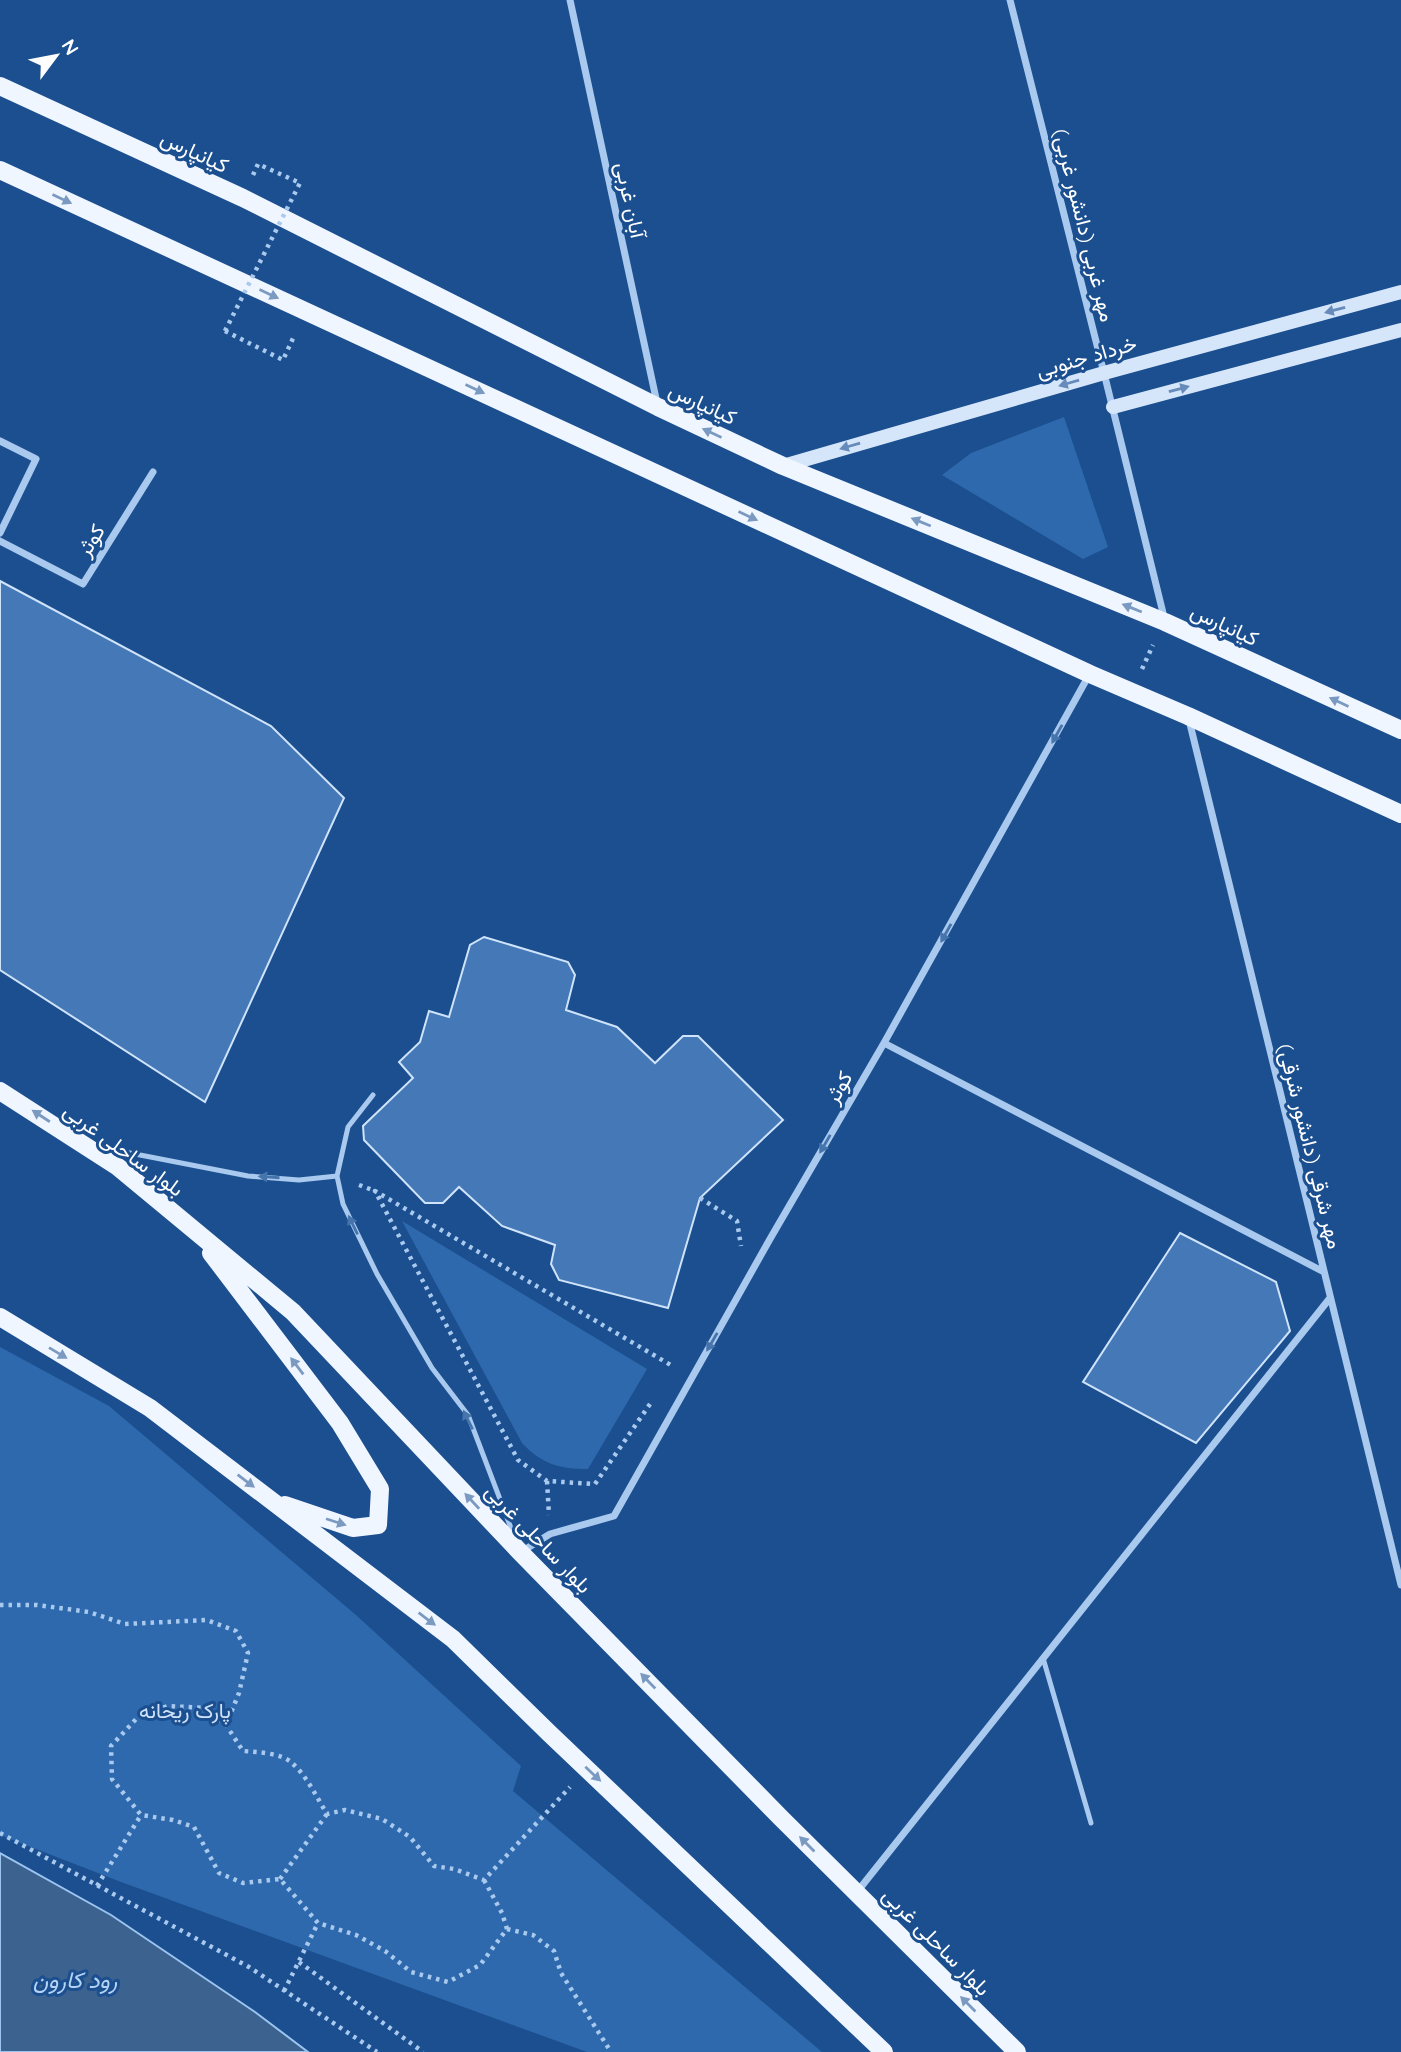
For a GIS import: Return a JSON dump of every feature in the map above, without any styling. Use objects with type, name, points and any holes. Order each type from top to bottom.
[{"type":"main road","name":"کیانپارس","points":[[0,86],[243,198],[658,407],[783,466],[1165,622],[1401,730]]},
{"type":"main road","points":[[0,170],[1090,674],[1401,814]]},
{"type":"main road","name":"بلوار ساحلی غربی","points":[[3,1091],[118,1167],[293,1312],[520,1552],[1017,2052]]},
{"type":"main road","points":[[191,1227],[340,1423],[380,1489],[378,1525],[353,1528],[272,1501]]},
{"type":"main road","points":[[0,1317],[150,1408],[453,1639],[884,2052]]},
{"type":"street","name":"آبان غربی","points":[[570,0],[658,407]]},
{"type":"street","name":"(دانشور غربی) مهر غربی","points":[[1010,0],[1165,622]]},
{"type":"street","name":"خرداد جنوبی","points":[[783,466],[1104,373],[1401,292]]},
{"type":"street","points":[[1113,407],[1401,330]]},
{"type":"street","points":[[0,440],[36,459],[0,533]]},
{"type":"street","name":"کوثر","points":[[0,541],[83,584],[153,472]]},
{"type":"street","name":"کوثر","points":[[550,1534],[614,1516],[884,1043],[1090,674]]},
{"type":"street","name":"مهر شرقی (دانشور شرقی)","points":[[1188,716],[1401,1584]]},
{"type":"street","points":[[884,1043],[1324,1272]]},
{"type":"street","points":[[856,1893],[1330,1298]]},
{"type":"street","points":[[520,1552],[550,1534]]},
{"type":"lane","points":[[373,1095],[348,1127],[337,1176],[343,1204],[377,1274],[432,1368],[468,1415],[520,1552]]},
{"type":"lane","points":[[82,1144],[248,1176],[299,1180],[337,1176]]},
{"type":"lane","points":[[1043,1658],[1091,1823]]},
{"type":"path","points":[[258,164],[300,183],[225,331],[283,360]]},
{"type":"path","points":[[1131,692],[1165,622]]},
{"type":"path","points":[[653,1399],[595,1484],[547,1481],[518,1460],[375,1191],[674,1367]]},
{"type":"path","points":[[700,1198],[737,1221],[742,1251]]},
{"type":"path","points":[[667,1378],[680,1359]]},
{"type":"path","points":[[547,1481],[550,1534]]},
{"type":"path","points":[[0,1605],[37,1605],[89,1612],[125,1624],[207,1620],[236,1631],[248,1653],[239,1693],[226,1725]]},
{"type":"path","points":[[327,1814],[290,1761],[263,1752],[243,1751],[226,1725],[206,1708],[168,1706],[138,1717],[111,1746],[112,1779],[141,1815],[173,1820],[194,1827],[219,1873],[243,1883],[280,1879],[327,1814],[345,1810],[382,1819],[410,1837],[434,1866],[454,1869],[484,1880],[502,1913],[507,1930]]},
{"type":"path","points":[[484,1880],[587,1769]]},
{"type":"path","points":[[97,1886],[141,1815]]},
{"type":"path","points":[[0,1833],[249,1968],[377,2052]]},
{"type":"path","points":[[280,1879],[318,1923],[385,1951],[411,1972],[448,1982],[480,1965],[507,1930]]},
{"type":"path","points":[[284,1991],[318,1923]]},
{"type":"path","points":[[507,1930],[533,1934],[554,1951],[562,1973],[611,2052]]},
{"type":"path","points":[[299,1962],[423,2052]]},
{"type":"green space","points":[[1064,417],[1108,547],[1083,559],[942,475],[971,453]]},
{"type":"green space","points":[[402,1221],[647,1369],[588,1469],[552,1464],[522,1443]]},
{"type":"green space","name":"پارک ریحانه","points":[[0,1347],[109,1406],[356,1615],[521,1766],[513,1791],[822,2052],[587,2052],[121,1882],[0,1835]]},
{"type":"water","name":"رود کارون","points":[[0,1853],[111,1915],[255,2012],[308,2052],[0,2052]]},
{"type":"building","points":[[0,581],[271,726],[344,798],[205,1102],[0,970]]},
{"type":"building","points":[[484,937],[568,962],[575,975],[566,1010],[617,1027],[655,1063],[683,1036],[698,1036],[783,1120],[700,1198],[668,1308],[559,1280],[551,1264],[555,1245],[502,1226],[459,1187],[443,1203],[425,1203],[364,1140],[363,1126],[413,1078],[399,1062],[420,1042],[429,1011],[449,1017],[470,945]]},
{"type":"building","points":[[1180,1233],[1276,1282],[1290,1331],[1196,1443],[1083,1382]]}]
